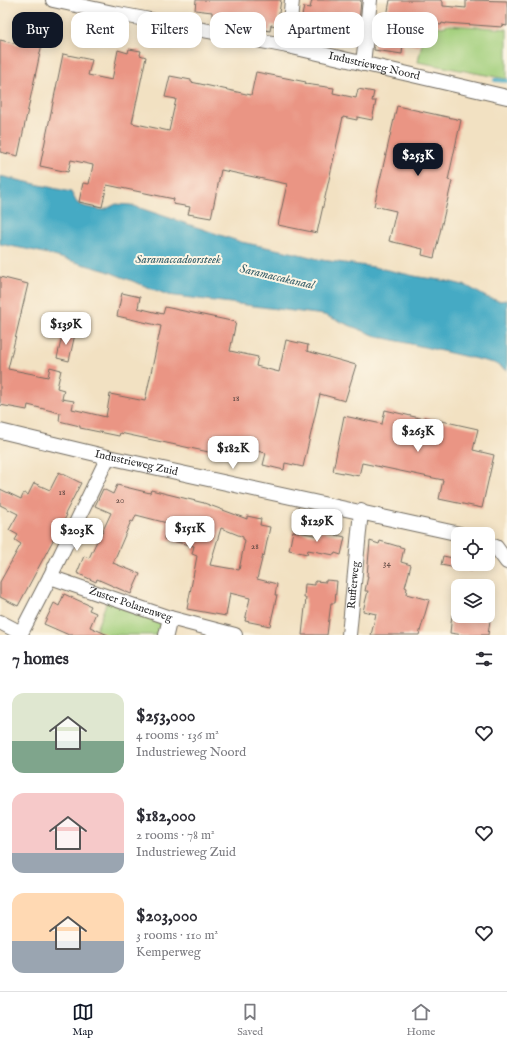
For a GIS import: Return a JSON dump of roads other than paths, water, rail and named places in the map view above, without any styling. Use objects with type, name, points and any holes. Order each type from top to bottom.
[{"type":"street","name":"Industrieweg Noord","points":[[53,0],[113,13],[274,43]]},
{"type":"street","points":[[291,12],[292,0]]},
{"type":"street","points":[[363,64],[370,0]]},
{"type":"street","name":"Industrieweg Noord","points":[[296,48],[507,96]]},
{"type":"street","name":"Industrieweg Zuid","points":[[0,431],[108,457],[361,511],[451,532]]},
{"type":"street","points":[[0,622],[20,634],[108,457]]},
{"type":"street","name":"Rufferweg","points":[[349,635],[361,511]]},
{"type":"street","points":[[495,547],[507,562]]},
{"type":"street","name":"Zuster Polanenweg","points":[[50,576],[170,618],[235,635]]},
{"type":"street","points":[[166,635],[170,618]]},
{"type":"water","name":"Saramaccadoorsteek","points":[[0,176],[71,192],[77,203],[86,207],[104,210],[116,204],[131,205],[241,242],[322,260],[374,267],[419,277],[447,281],[467,286],[486,297],[499,301],[507,300],[507,371],[494,363],[376,336],[324,315],[168,295],[107,271],[36,251],[0,244]]},
{"type":"waterway","points":[[495,80],[507,81]]},
{"type":"water label","name":"Saramaccakanaal","points":[[277,277]]}]
